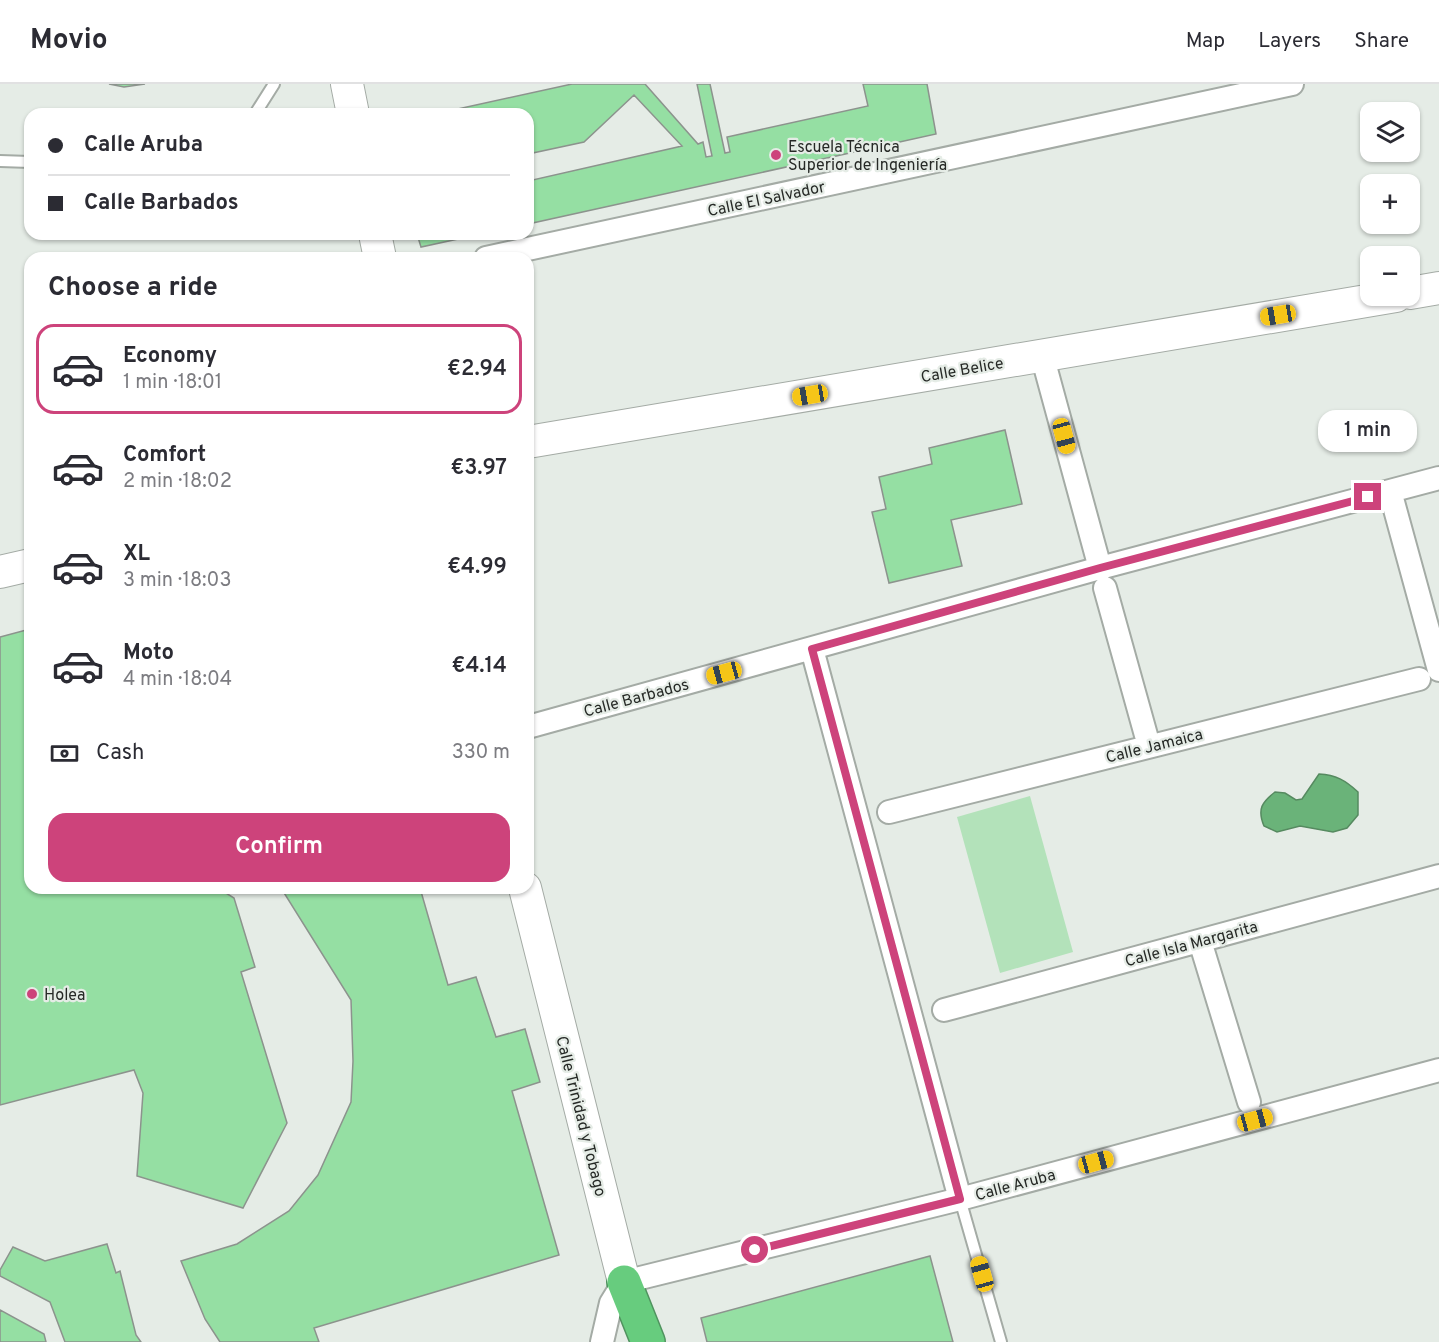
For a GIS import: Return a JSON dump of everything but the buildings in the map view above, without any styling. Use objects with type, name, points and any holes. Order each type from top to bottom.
[{"type":"highway","points":[[624,1282],[645,1339]]},
{"type":"street","points":[[347,84],[352,108]]},
{"type":"street","name":"Calle El Salvador","points":[[514,252],[1292,84]]},
{"type":"street","points":[[1420,291],[1439,288]]},
{"type":"street","name":"Calle Belice","points":[[534,441],[1360,302]]},
{"type":"street","points":[[1042,355],[1149,746]]},
{"type":"street","name":"Calle Barbados","points":[[534,725],[812,649],[1102,578],[1439,478]]},
{"type":"street","points":[[1390,491],[1429,674]]},
{"type":"street","points":[[0,572],[24,566]]},
{"type":"street","points":[[812,649],[960,1199]]},
{"type":"street","name":"Calle Jamaica","points":[[889,812],[1429,674]]},
{"type":"street","name":"Calle Isla Margarita","points":[[944,1010],[1439,876]]},
{"type":"street","name":"Calle Trinidad y Tobago","points":[[527,894],[624,1282]]},
{"type":"street","points":[[1200,941],[1249,1101]]},
{"type":"street","name":"Calle Aruba","points":[[624,1282],[960,1199],[1439,1070]]},
{"type":"street","points":[[602,1342],[611,1303],[624,1282]]},
{"type":"lane","points":[[259,108],[274,84]]},
{"type":"lane","points":[[0,161],[24,162]]},
{"type":"lane","points":[[960,1199],[1001,1342]]},
{"type":"shaded area","points":[[1319,774],[1340,779],[1358,792],[1358,815],[1347,828],[1333,832],[1300,826],[1277,832],[1264,826],[1261,815],[1262,806],[1275,792],[1285,793],[1296,800],[1302,799]]},
{"type":"shaded area","points":[[1030,796],[1073,952],[1000,973],[957,817]]},
{"type":"place","name":"Escuela Técnica Superior de Ingeniería","points":[[776,155]]},
{"type":"place","name":"Holea","points":[[32,994]]},
{"type":"route","points":[[755,1250],[960,1199],[812,649],[1100,568],[1368,497]]}]
